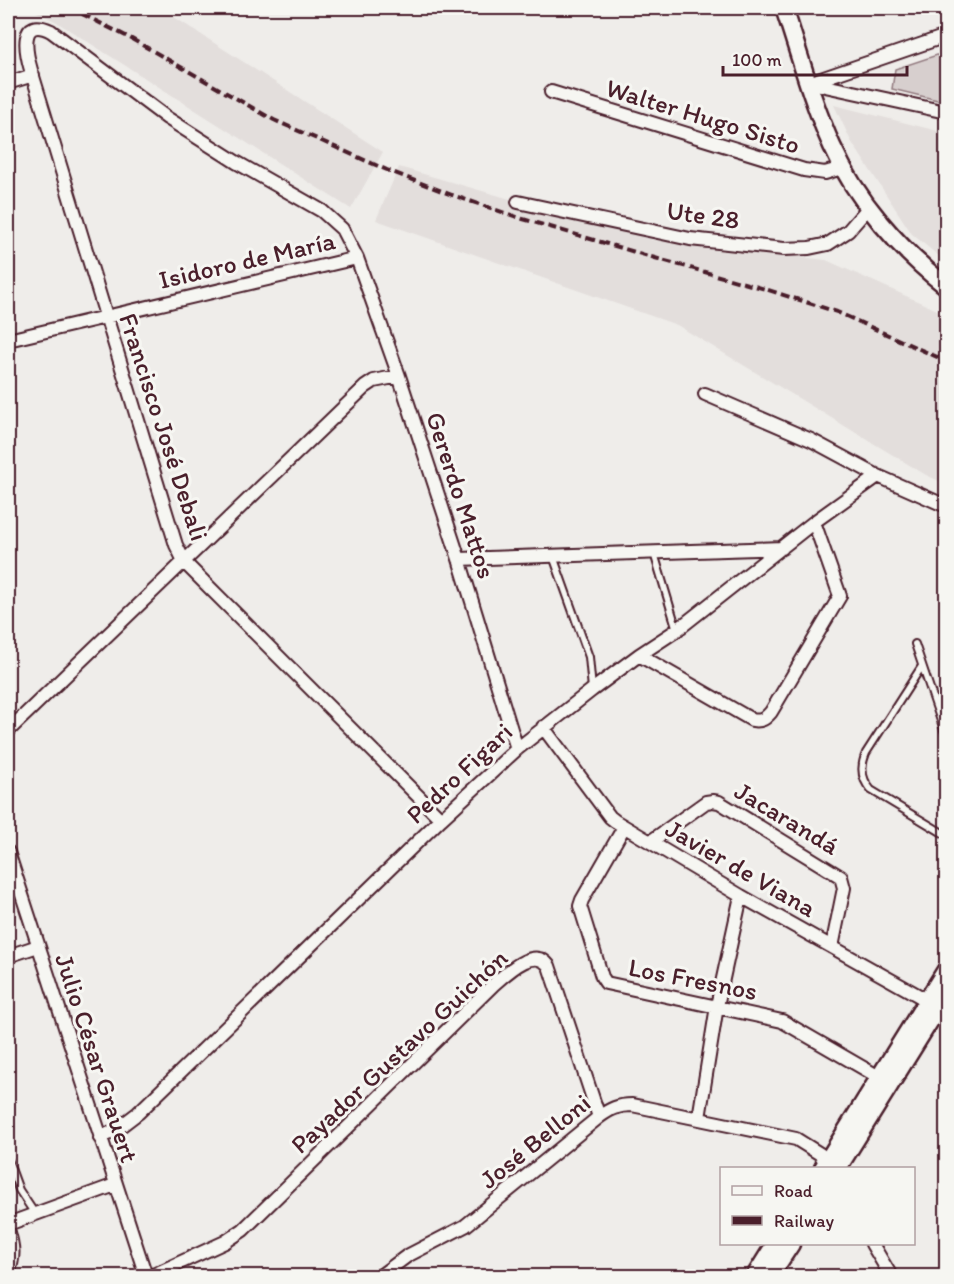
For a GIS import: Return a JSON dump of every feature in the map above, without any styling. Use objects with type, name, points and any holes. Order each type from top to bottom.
[{"type":"street","points":[[784,8],[831,145],[843,168],[869,207],[914,258],[946,286]]},
{"type":"street","name":"Gererdo Mattos","points":[[34,28],[39,27],[51,31],[167,118],[236,162],[322,211],[342,229],[357,258],[399,376],[459,559],[517,749]]},
{"type":"street","name":"Francisco José Debali","points":[[34,28],[28,32],[25,45],[33,75],[176,545],[185,563],[441,819]]},
{"type":"street","points":[[809,82],[946,36]]},
{"type":"street","points":[[8,83],[33,75]]},
{"type":"street","points":[[809,82],[946,112]]},
{"type":"street","name":"Walter Hugo Sisto","points":[[551,92],[810,172],[825,173],[843,168]]},
{"type":"street","name":"Ute 28","points":[[518,202],[690,239],[784,249],[809,248],[828,244],[848,231],[869,207]]},
{"type":"street","name":"Isidoro de María","points":[[8,340],[357,258]]},
{"type":"street","points":[[8,731],[185,563],[365,387],[374,381],[399,376]]},
{"type":"street","points":[[705,394],[811,440],[878,476],[946,506]]},
{"type":"street","name":"Pedro Figari","points":[[100,1138],[117,1129],[138,1113],[441,819],[517,749],[639,655],[677,630],[814,522],[878,476]]},
{"type":"street","points":[[639,655],[752,720],[758,721],[766,718],[840,596],[814,522]]},
{"type":"street","points":[[459,559],[552,554],[782,548]]},
{"type":"street","name":"Javier de Viana","points":[[543,727],[610,817],[624,827],[832,947],[940,1004]]},
{"type":"street","name":"Jacarandá","points":[[650,842],[700,806],[712,801],[719,802],[841,877],[844,888],[832,947]]},
{"type":"street","name":"Los Fresnos","points":[[624,827],[580,906],[602,977],[606,983],[782,1021],[885,1081]]},
{"type":"street","name":"Julio César Grauert","points":[[8,852],[146,1276]]},
{"type":"street","points":[[699,1118],[717,1006],[741,896]]},
{"type":"street","points":[[8,956],[38,946]]},
{"type":"street","name":"Payador Gustavo Guichón","points":[[151,1276],[225,1242],[243,1230],[493,985],[533,958],[546,961],[553,973],[598,1117]]},
{"type":"street","points":[[829,1167],[885,1081],[940,1004],[946,970]]},
{"type":"street","name":"José Belloni","points":[[380,1276],[406,1256],[465,1226],[598,1117],[615,1107],[632,1105],[796,1139],[820,1154],[829,1167]]},
{"type":"street","points":[[8,1224],[115,1185]]},
{"type":"street","points":[[8,1228],[14,1248],[13,1260],[8,1273]]},
{"type":"street","points":[[759,1276],[775,1245]]},
{"type":"street","points":[[759,1276],[790,1245]]},
{"type":"street","points":[[873,1245],[891,1276]]},
{"type":"lane","points":[[653,551],[677,630]]},
{"type":"lane","points":[[552,554],[589,657],[592,690]]},
{"type":"lane","points":[[915,644],[946,736]]},
{"type":"lane","points":[[922,666],[866,753],[862,763],[862,773],[871,790],[946,836]]},
{"type":"lane","points":[[8,1160],[19,1190],[35,1214]]},
{"type":"shaded area","points":[[29,8],[160,8],[383,152],[351,209],[55,21]]},
{"type":"shaded area","points":[[946,52],[946,102],[892,89],[895,69]]},
{"type":"shaded area","points":[[834,105],[946,133],[946,262],[912,234],[851,141]]},
{"type":"shaded area","points":[[399,167],[653,240],[826,260],[946,314],[946,484],[926,475],[677,325],[376,220]]},
{"type":"railway","points":[[70,8],[130,38],[274,120],[387,170],[523,219],[837,312],[946,361]]}]
